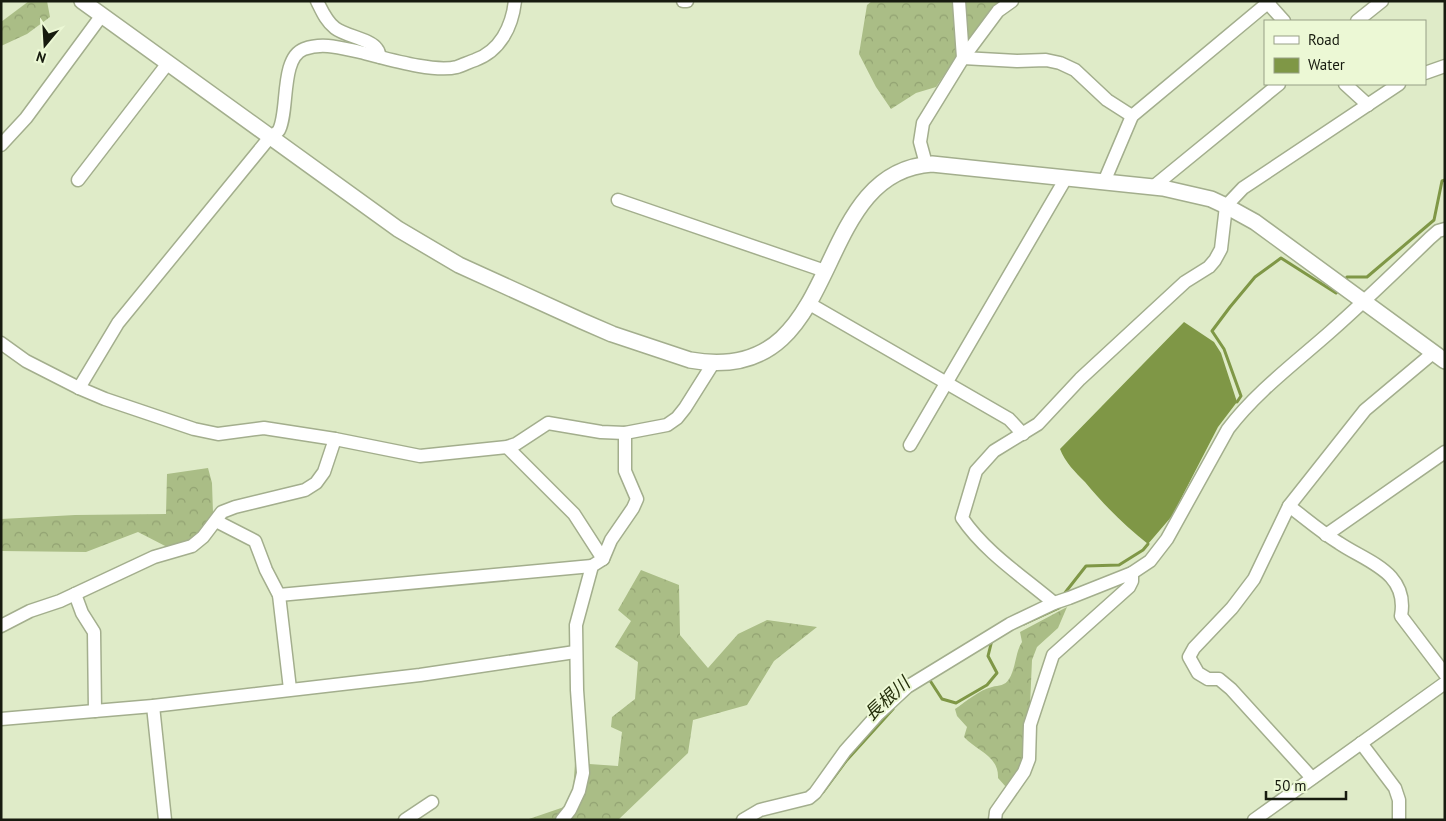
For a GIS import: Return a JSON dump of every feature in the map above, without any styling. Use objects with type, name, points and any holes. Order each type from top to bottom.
[{"type":"street","points":[[82,1],[408,236],[460,265],[612,334],[690,360],[714,362],[743,359],[780,341],[792,330],[808,304],[865,198],[889,177],[910,167],[926,164],[947,164],[1153,187],[1193,194],[1226,206],[1255,222],[1439,357],[1366,410],[1289,506],[1254,579],[1232,608],[1194,648],[1189,657],[1198,673],[1208,679],[1219,679],[1231,689],[1312,778]]},
{"type":"street","points":[[317,1],[327,20],[334,27],[343,33],[371,44],[377,49],[380,57]]},
{"type":"street","points":[[78,388],[118,324],[270,137],[278,131],[282,122],[285,88],[297,53],[303,50],[327,46],[434,68],[456,67],[484,57],[494,49],[505,35],[513,16],[516,1]]},
{"type":"street","points":[[959,1],[963,58]]},
{"type":"street","points":[[926,164],[920,142],[923,123],[963,58],[998,11],[1012,1]]},
{"type":"street","points":[[1357,20],[1382,1]]},
{"type":"street","points":[[1104,182],[1132,116],[1268,2],[1283,20]]},
{"type":"street","points":[[1,145],[26,118],[102,15]]},
{"type":"street","points":[[963,58],[1060,62],[1075,70],[1107,100],[1132,116]]},
{"type":"street","points":[[78,180],[168,63]]},
{"type":"street","points":[[1426,73],[1445,66]]},
{"type":"street","points":[[1153,187],[1278,85]]},
{"type":"street","points":[[1346,85],[1368,105]]},
{"type":"street","points":[[1054,603],[984,545],[972,533],[962,518],[976,471],[994,451],[1038,424],[1080,379],[1185,282],[1209,267],[1221,249],[1226,206],[1243,188],[1398,85]]},
{"type":"street","points":[[910,445],[1066,178]]},
{"type":"street","points":[[618,200],[825,271]]},
{"type":"street","points":[[743,820],[760,810],[809,798],[878,714],[907,687],[1010,624],[1054,603],[1132,573],[1150,561],[1167,540],[1228,429],[1238,416],[1271,384],[1363,303],[1444,225]]},
{"type":"street","points":[[808,304],[1009,419],[1023,434]]},
{"type":"street","points":[[1,343],[26,361],[78,388],[194,429],[218,434],[264,428],[335,439],[420,456],[507,447],[516,444],[548,423],[601,432],[625,433],[667,425],[677,418],[685,408],[714,362]]},
{"type":"street","points":[[562,820],[570,810],[583,772],[575,652],[576,625],[598,563],[633,508],[637,498],[625,471],[625,433]]},
{"type":"street","points":[[1,626],[154,557],[192,546],[203,537],[222,512],[234,507],[305,490],[316,483],[324,472],[335,439]]},
{"type":"street","points":[[507,447],[574,514],[598,563]]},
{"type":"street","points":[[1326,535],[1445,452]]},
{"type":"street","points":[[1289,506],[1326,535],[1354,553],[1380,566],[1394,579],[1399,588],[1402,606],[1401,616],[1445,674]]},
{"type":"street","points":[[216,521],[255,541],[266,570],[279,595],[290,689]]},
{"type":"street","points":[[279,595],[598,563]]},
{"type":"street","points":[[994,820],[996,812],[1024,772],[1029,759],[1030,725],[1053,654],[1129,587],[1132,581],[1132,573]]},
{"type":"street","points":[[75,594],[82,613],[94,632],[95,711]]},
{"type":"street","points":[[1,719],[153,706],[420,675],[575,652]]},
{"type":"street","points":[[1254,820],[1445,683]]},
{"type":"street","points":[[153,706],[165,820]]},
{"type":"street","points":[[1361,743],[1396,788],[1399,820]]},
{"type":"street","points":[[405,820],[432,802]]},
{"type":"green space","points":[[29,1],[47,1],[50,17],[27,34],[1,46],[1,22]]},
{"type":"green space","points":[[872,1],[1004,1],[961,50],[936,87],[916,93],[891,109],[876,87],[859,54],[867,5]]},
{"type":"green space","points":[[208,468],[212,483],[213,513],[192,540],[171,549],[138,532],[86,552],[1,551],[1,519],[75,515],[166,514],[167,474]]},
{"type":"green space","points":[[641,570],[679,585],[680,635],[708,668],[738,634],[767,620],[817,627],[774,661],[747,705],[693,720],[688,753],[618,820],[526,820],[564,807],[573,791],[575,763],[618,766],[622,732],[611,727],[612,717],[635,699],[638,662],[615,647],[631,621],[618,610]]},
{"type":"green space","points":[[1067,607],[1058,628],[1037,647],[1032,660],[1030,706],[1024,753],[1019,768],[1006,787],[998,778],[995,764],[991,759],[964,737],[967,727],[957,716],[955,709],[982,691],[1006,683],[1011,675],[1022,642],[1020,632]]},
{"type":"water","points":[[1184,322],[1214,342],[1221,353],[1237,402],[1218,427],[1172,516],[1148,544],[1123,523],[1100,499],[1071,467],[1060,449]]},
{"type":"waterway","points":[[1345,281],[1347,277],[1367,277],[1434,220],[1442,181],[1445,180]]},
{"type":"waterway","points":[[1237,402],[1241,396],[1224,349],[1212,331],[1255,277],[1281,258],[1336,293],[1340,288]]},
{"type":"waterway","name":"長根川","points":[[1064,594],[1086,566],[1119,565],[1143,550],[1148,544]]},
{"type":"waterway","name":"長根川","points":[[1024,624],[1059,608]]},
{"type":"waterway","name":"長根川","points":[[926,681],[929,679],[942,699],[956,703],[987,685],[997,673],[988,656],[992,640]]},
{"type":"waterway","name":"長根川","points":[[823,792],[846,761],[893,709]]}]
